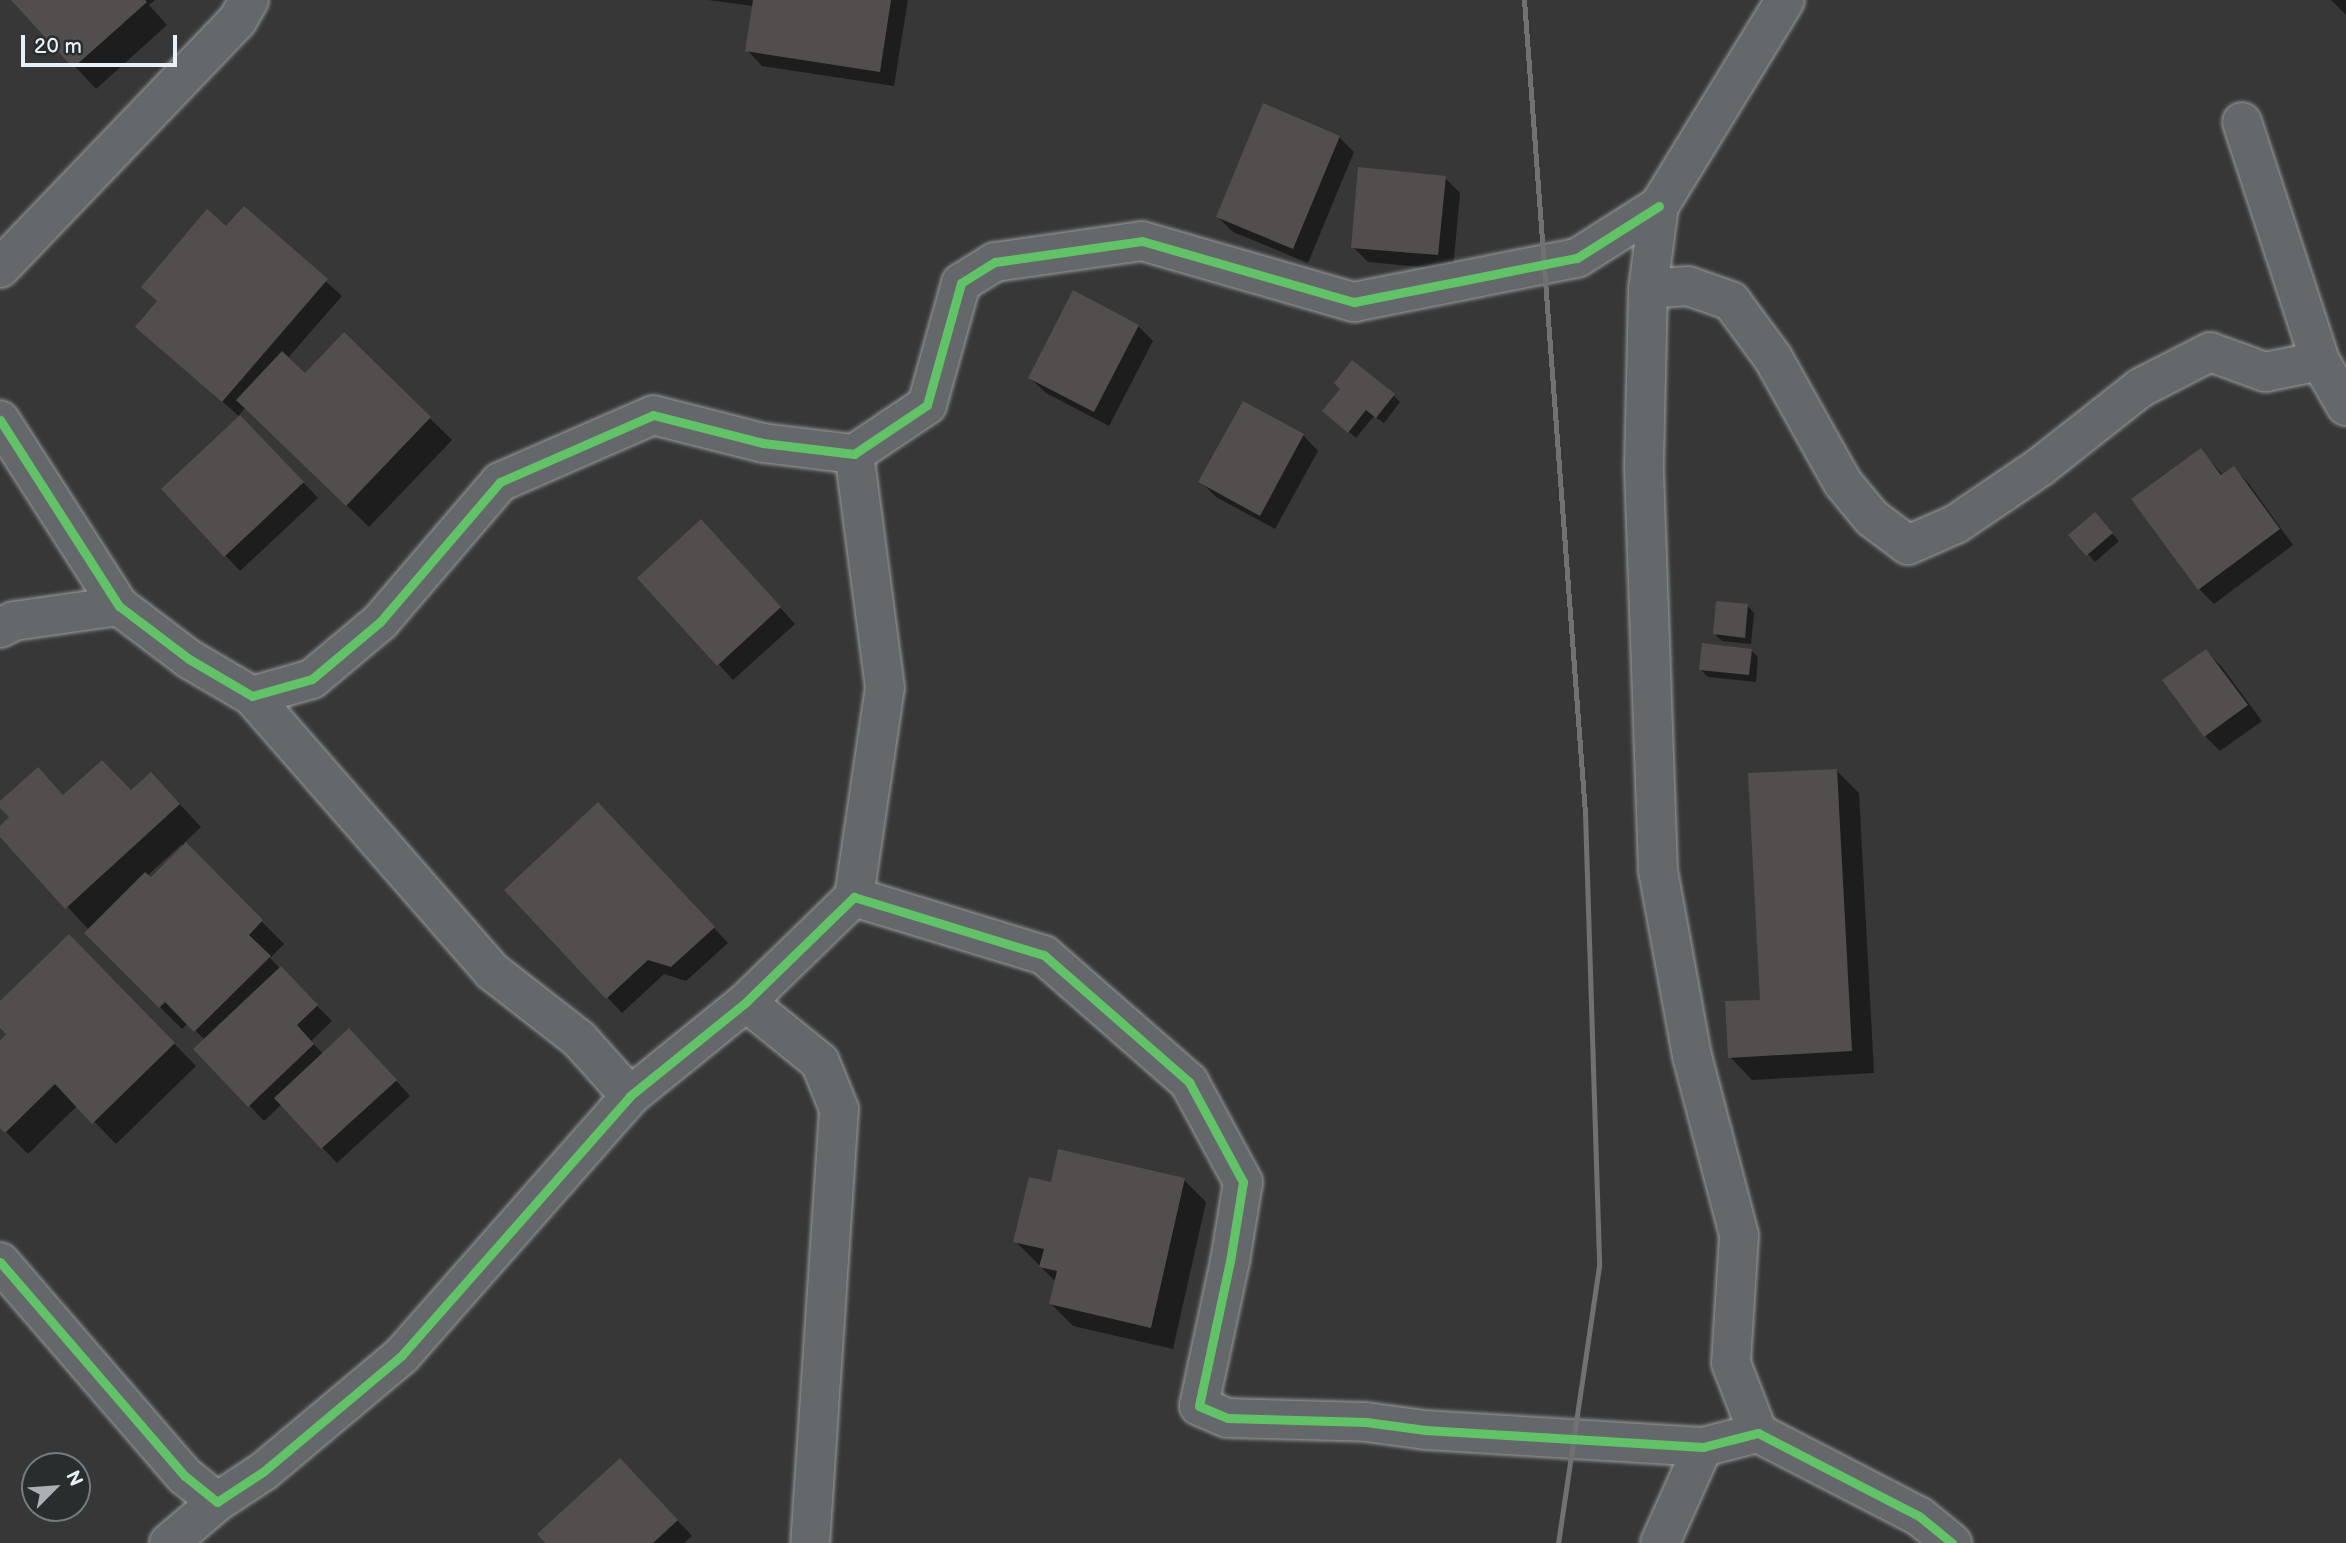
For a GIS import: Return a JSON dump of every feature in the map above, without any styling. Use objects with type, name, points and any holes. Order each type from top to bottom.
[{"type":"street","points":[[0,268],[237,21],[249,0]]},
{"type":"street","points":[[1758,1433],[1731,1363],[1740,1235],[1692,1056],[1658,870],[1644,466],[1648,289],[1659,206],[1785,0]]},
{"type":"street","points":[[2242,122],[2320,361],[2346,406]]},
{"type":"street","points":[[252,696],[312,679],[380,622],[500,482],[653,415],[763,443],[854,454],[927,405],[961,283],[995,262],[1142,241],[1354,302],[1577,258],[1659,206]]},
{"type":"street","points":[[1648,289],[1688,286],[1731,301],[1773,358],[1843,483],[1872,518],[1908,545],[1956,524],[2040,467],[2140,388],[2210,352],[2265,372],[2320,361]]},
{"type":"street","points":[[0,420],[118,606],[189,659],[252,696],[493,972],[579,1039],[630,1096]]},
{"type":"street","points":[[169,1543],[218,1502],[264,1471],[402,1355],[630,1096],[746,1002],[853,897],[885,688],[854,454]]},
{"type":"street","points":[[0,628],[14,621],[118,606]]},
{"type":"street","points":[[853,897],[1044,955],[1189,1082],[1243,1182],[1228,1273],[1199,1406],[1227,1418],[1366,1422],[1425,1430],[1703,1447],[1758,1433],[1919,1516],[1952,1543]]},
{"type":"street","points":[[746,1002],[820,1062],[839,1109],[810,1543]]},
{"type":"street","points":[[0,1262],[185,1476],[218,1502]]},
{"type":"street","points":[[1660,1543],[1703,1447]]},
{"type":"building","points":[[11,0],[145,0],[147,2],[73,68]]},
{"type":"building","points":[[753,0],[891,0],[880,72],[745,51]]},
{"type":"building","points":[[1263,103],[1340,136],[1293,249],[1216,217]]},
{"type":"building","points":[[1358,167],[1446,176],[1438,255],[1351,248]]},
{"type":"building","points":[[244,206],[328,279],[222,402],[135,327],[157,301],[141,287],[207,209],[226,226]]},
{"type":"building","points":[[1073,290],[1139,325],[1094,412],[1028,378]]},
{"type":"building","points":[[344,332],[431,417],[346,506],[236,400],[282,351],[305,373]]},
{"type":"building","points":[[1352,360],[1395,394],[1376,418],[1366,410],[1348,433],[1322,411],[1340,389],[1334,383]]},
{"type":"building","points":[[1243,401],[1304,434],[1260,516],[1198,482]]},
{"type":"building","points":[[240,415],[304,482],[224,557],[161,489]]},
{"type":"building","points":[[2201,448],[2221,475],[2234,466],[2280,529],[2198,590],[2131,499]]},
{"type":"building","points":[[2095,512],[2113,533],[2086,556],[2068,535]]},
{"type":"building","points":[[701,519],[781,607],[717,666],[637,578]]},
{"type":"building","points":[[1716,601],[1748,604],[1745,638],[1713,634]]},
{"type":"building","points":[[1702,643],[1752,649],[1749,675],[1699,670]]},
{"type":"building","points":[[2206,649],[2248,705],[2204,737],[2162,680]]},
{"type":"building","points":[[102,760],[131,790],[151,772],[180,804],[65,909],[0,837],[0,826],[9,817],[0,808],[0,801],[38,767],[63,795]]},
{"type":"building","points":[[1837,769],[1852,1051],[1728,1058],[1725,1001],[1760,1000],[1748,773]]},
{"type":"building","points":[[598,802],[715,927],[671,967],[648,960],[606,999],[504,890]]},
{"type":"building","points":[[186,842],[263,920],[249,935],[271,956],[194,1032],[165,1002],[159,1008],[84,933],[145,872],[151,877]]},
{"type":"building","points":[[69,934],[175,1043],[92,1124],[55,1084],[5,1133],[0,1128],[0,1041],[6,1034],[0,1028],[0,1001]]},
{"type":"building","points":[[281,966],[318,1005],[297,1025],[314,1044],[248,1107],[193,1049]]},
{"type":"building","points":[[349,1028],[397,1080],[321,1149],[274,1098]]},
{"type":"building","points":[[1058,1149],[1185,1178],[1151,1328],[1049,1304],[1057,1271],[1039,1267],[1044,1249],[1013,1242],[1029,1177],[1051,1182]]},
{"type":"building","points":[[620,1458],[678,1520],[653,1543],[545,1543],[537,1534]]},
{"type":"railway","points":[[1524,0],[1585,813],[1599,1266],[1558,1543]]},
{"type":"cycle path","points":[[0,420],[119,606],[189,659],[252,696],[312,679],[380,622],[500,482],[653,415],[763,443],[854,454],[927,405],[961,283],[995,262],[1142,241],[1354,302],[1577,258],[1659,206]]},
{"type":"cycle path","points":[[0,1262],[185,1476],[217,1502],[264,1471],[402,1355],[630,1096],[746,1002],[854,897],[1044,955],[1189,1082],[1243,1182],[1230,1261],[1199,1406],[1227,1418],[1366,1422],[1425,1430],[1703,1447],[1758,1433],[1919,1516],[1952,1543]]}]
